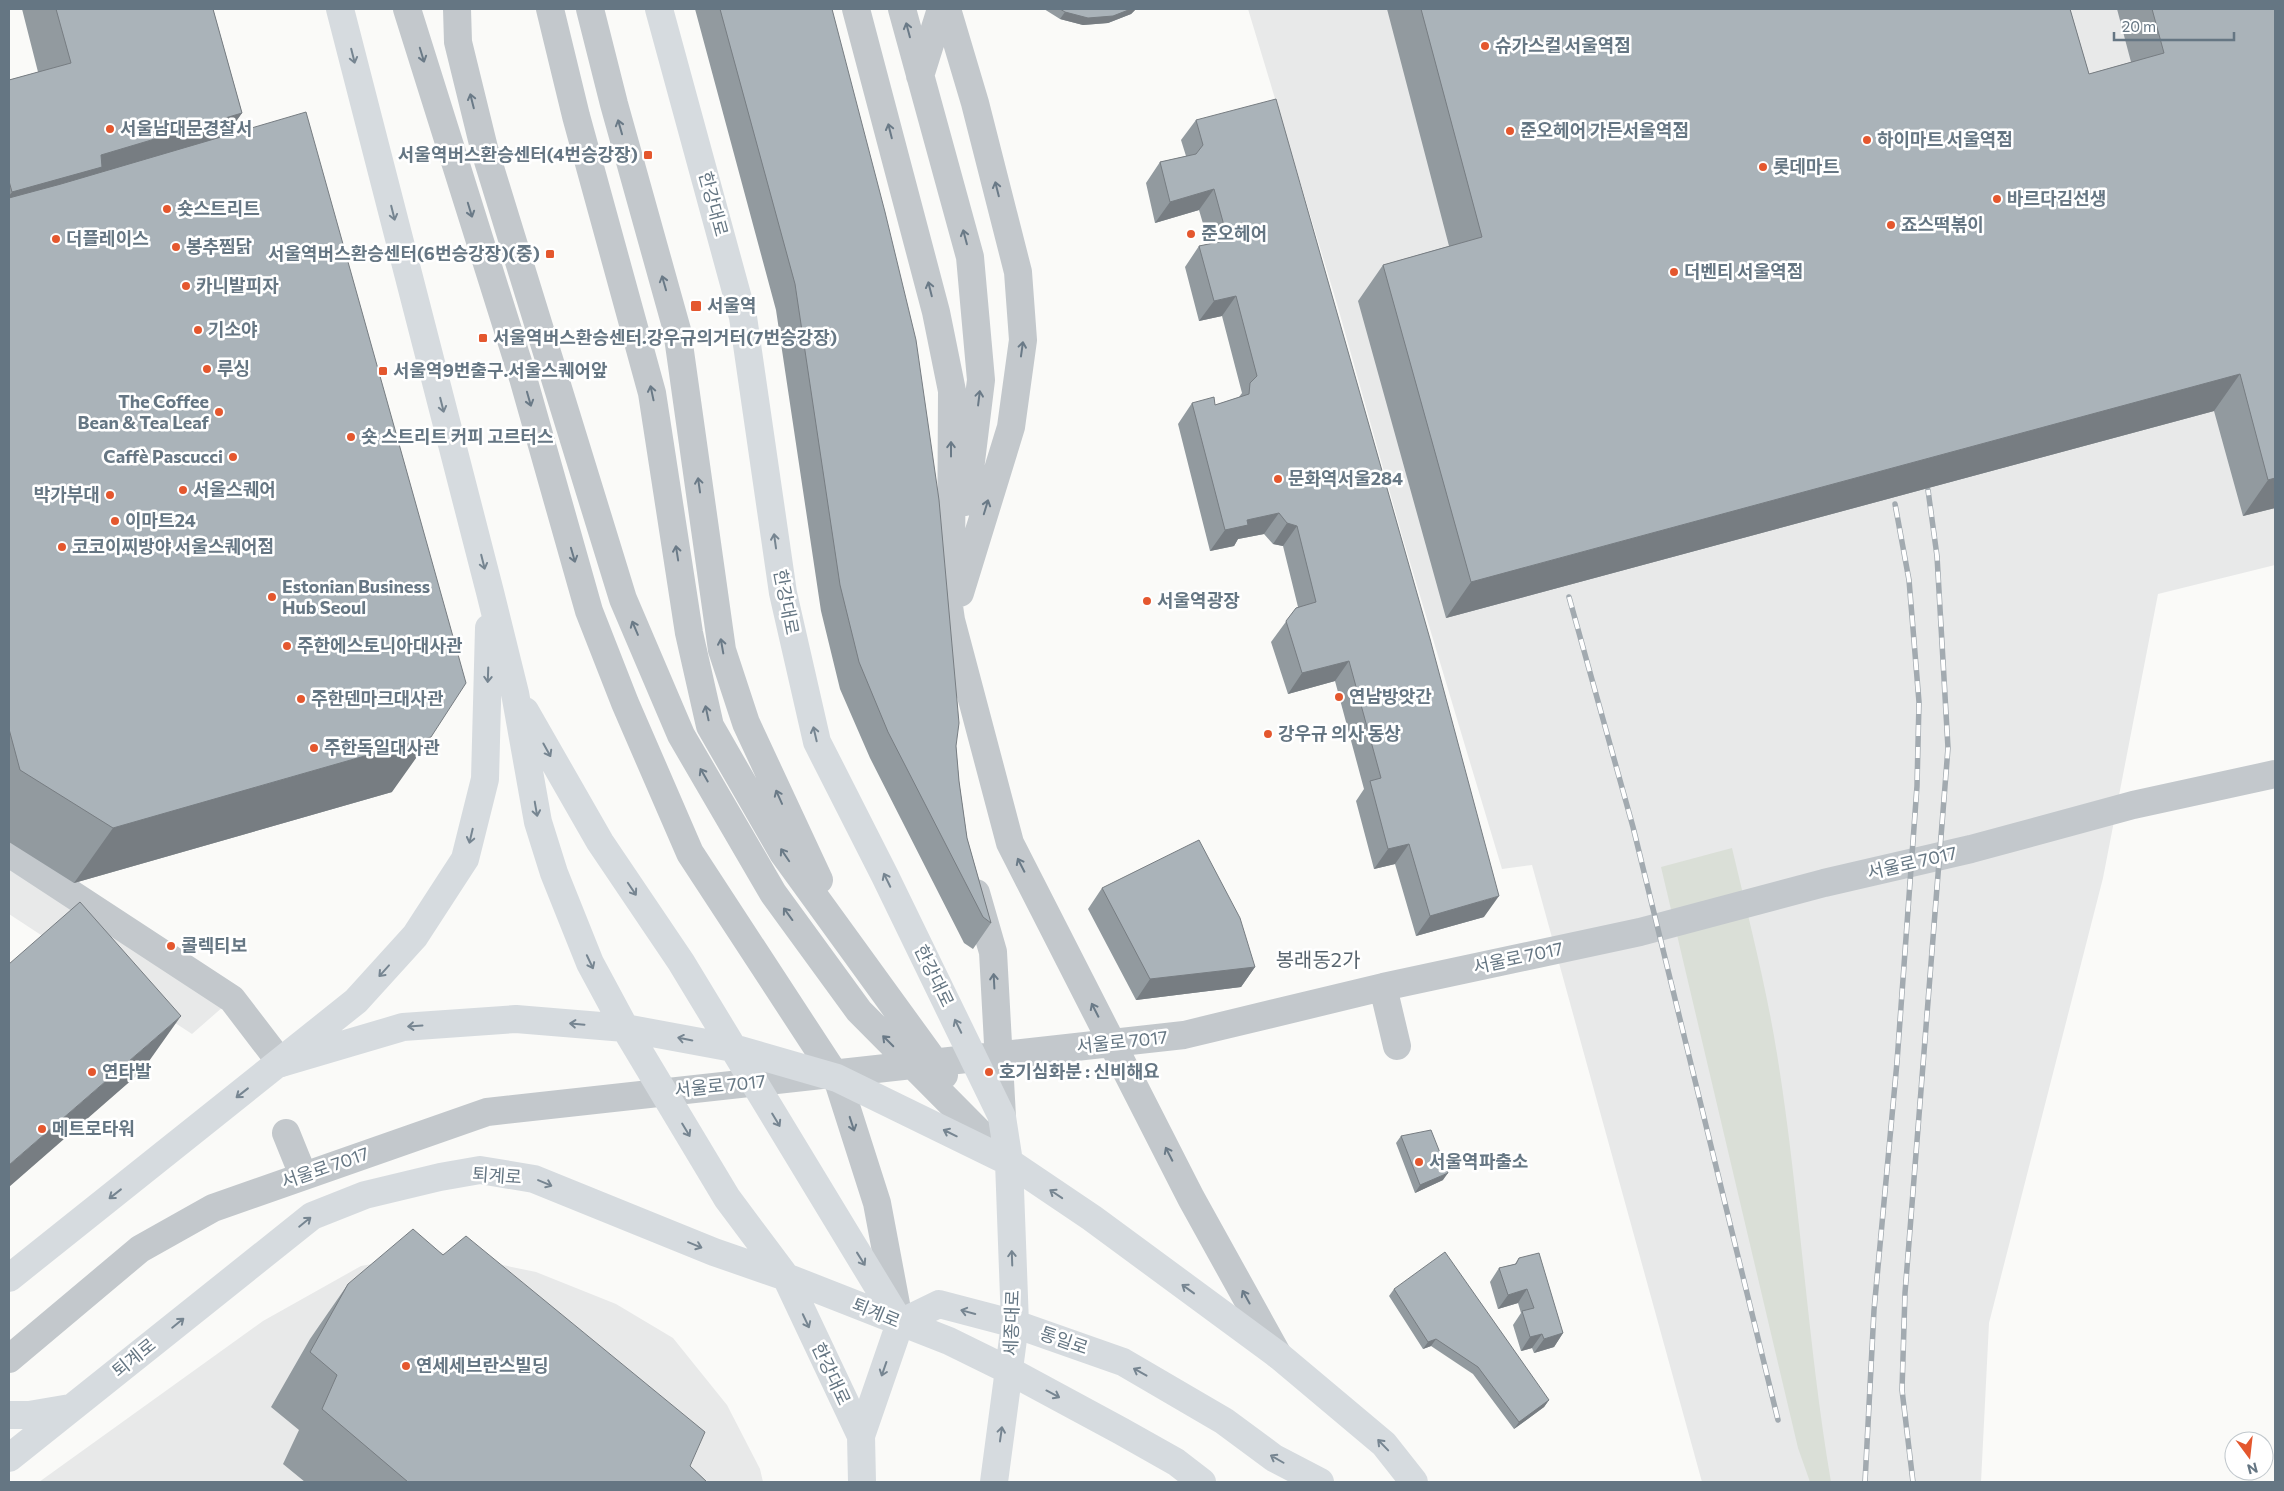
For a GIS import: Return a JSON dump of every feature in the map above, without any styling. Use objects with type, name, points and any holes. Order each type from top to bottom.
[{"type":"main road","name":"한강대로","points":[[340,9],[490,592],[514,692],[538,822],[554,873],[590,963],[625,1028],[727,1198],[786,1277],[861,1436]]},
{"type":"main road","name":"한강대로","points":[[659,9],[743,317],[782,592],[817,742],[885,876],[1002,1117],[1009,1162]]},
{"type":"main road","points":[[9,1278],[281,1063],[356,1001],[415,936],[466,859],[484,779],[490,592]]},
{"type":"main road","name":"한강대로","points":[[514,692],[600,842],[681,962],[900,1323]]},
{"type":"main road","points":[[281,1063],[403,1027],[516,1019],[625,1028],[733,1048],[837,1078],[1009,1162],[1092,1218],[1278,1355],[1384,1444],[1414,1482]]},
{"type":"main road","name":"세종대로","points":[[994,1482],[1015,1324],[1009,1162]]},
{"type":"main road","name":"퇴계로","points":[[9,1458],[312,1216],[365,1195],[440,1177],[480,1170],[534,1179],[714,1252],[786,1277],[949,1342],[1010,1371]]},
{"type":"main road","name":"통일로","points":[[900,1323],[939,1304],[1015,1324],[1123,1362],[1217,1417],[1274,1458],[1320,1482]]},
{"type":"main road","points":[[862,1482],[861,1436],[900,1323]]},
{"type":"main road","points":[[1010,1371],[1176,1462],[1202,1482]]},
{"type":"main road","points":[[9,1415],[29,1415],[72,1408]]},
{"type":"street","points":[[407,9],[523,378],[589,611],[625,703],[690,853],[837,1078],[877,1203],[900,1323]]},
{"type":"street","points":[[457,9],[458,42],[492,176],[623,599],[681,735],[773,893],[859,1011],[1009,1162]]},
{"type":"street","points":[[550,9],[576,116],[652,393],[689,633],[710,726],[783,853],[1009,1162]]},
{"type":"street","points":[[590,9],[614,104],[677,330],[722,650],[746,723],[803,849],[864,966]]},
{"type":"street","points":[[856,9],[936,312],[952,391],[952,725]]},
{"type":"street","points":[[902,9],[970,256],[981,380],[951,620]]},
{"type":"street","points":[[920,76],[941,9]]},
{"type":"street","points":[[948,9],[975,103],[1018,272],[1023,340],[1011,428],[951,620]]},
{"type":"street","points":[[927,450],[951,620],[1010,843],[1191,1198],[1278,1355]]},
{"type":"street","name":"서울로 7017","points":[[9,1359],[140,1249],[212,1208],[487,1112],[1184,1035],[1383,987],[1640,932],[1824,883],[1972,849],[2133,805],[2275,774]]},
{"type":"street","points":[[9,853],[232,1000],[281,1063]]},
{"type":"street","points":[[969,867],[993,952],[1002,1117]]},
{"type":"street","points":[[1383,987],[1397,1046]]},
{"type":"street","points":[[286,1133],[303,1175]]},
{"type":"shaded area","points":[[1248,9],[2275,9],[2275,565],[2158,594],[2103,878],[1989,1323],[1981,1482],[1702,1482],[1532,865],[1502,869],[1403,539],[1337,304]]},
{"type":"shaded area","points":[[1732,848],[1773,1028],[1792,1161],[1816,1376],[1831,1482],[1810,1482],[1798,1448],[1661,867]]},
{"type":"shaded area","points":[[9,853],[232,999],[192,1034],[9,914]]},
{"type":"shaded area","points":[[440,1252],[536,1272],[616,1304],[673,1338],[727,1405],[760,1469],[763,1482],[39,1482],[263,1321],[361,1266]]},
{"type":"building","name":"서울남대문경찰서","points":[[56,9],[213,9],[242,113],[101,155],[102,167],[12,192],[9,181],[9,80],[71,63]]},
{"type":"building","points":[[720,9],[832,9],[916,340],[939,500],[959,723],[956,746],[959,781],[967,838],[991,923],[983,917],[888,732],[859,662],[840,585],[795,284]]},
{"type":"building","points":[[1060,9],[1131,9],[1113,16],[1088,18]]},
{"type":"building","points":[[1421,9],[2070,9],[2089,74],[2164,53],[2152,9],[2275,9],[2275,478],[2268,480],[2240,374],[1471,582],[1383,265],[1482,237]]},
{"type":"building","name":"문화역서울284","points":[[1276,99],[1430,639],[1499,896],[1430,916],[1409,844],[1388,849],[1370,781],[1381,778],[1349,661],[1302,673],[1286,621],[1296,608],[1316,602],[1297,526],[1287,523],[1279,513],[1247,520],[1248,525],[1225,530],[1192,403],[1214,397],[1215,405],[1249,394],[1250,383],[1257,376],[1236,296],[1214,301],[1199,246],[1228,240],[1214,189],[1170,202],[1160,162],[1196,154],[1203,145],[1196,120]]},
{"type":"building","name":"서울스퀘어","points":[[306,112],[466,683],[431,737],[113,828],[20,770],[9,729],[9,198]]},
{"type":"building","points":[[1199,840],[1240,918],[1255,967],[1150,979],[1102,888]]},
{"type":"building","points":[[80,902],[181,1016],[9,1165],[9,964]]},
{"type":"building","name":"서울역파출소","points":[[1431,1130],[1448,1173],[1420,1185],[1401,1136]]},
{"type":"building","points":[[413,1229],[443,1255],[466,1236],[705,1432],[690,1466],[707,1482],[408,1482],[322,1409],[337,1375],[310,1352],[348,1284]]},
{"type":"building","points":[[1445,1252],[1549,1400],[1519,1422],[1478,1367],[1436,1339],[1428,1342],[1394,1289]]},
{"type":"building","points":[[1539,1253],[1563,1333],[1544,1339],[1542,1334],[1530,1337],[1522,1311],[1534,1308],[1527,1289],[1508,1295],[1499,1268],[1516,1264],[1519,1258]]},
{"type":"railway","points":[[1913,1482],[1902,1390],[1905,1293],[1948,748],[1937,556],[1928,490]]},
{"type":"railway","points":[[1865,1482],[1874,1310],[1897,1062],[1917,786],[1919,702],[1909,580],[1895,504]]},
{"type":"railway","points":[[1569,597],[1633,827],[1778,1420]]},
{"type":"place","name":"슈가스컬 서울역점","points":[[1485,46]]},
{"type":"place","name":"서울남대문경찰서","points":[[110,129]]},
{"type":"place","name":"준오헤어 가든서울역점","points":[[1510,131]]},
{"type":"place","name":"하이마트 서울역점","points":[[1867,140]]},
{"type":"place","name":"서울역버스환승센터(4번승강장)","points":[[648,155]]},
{"type":"place","name":"롯데마트","points":[[1763,167]]},
{"type":"place","name":"바르다김선생","points":[[1997,199]]},
{"type":"place","name":"숏스트리트","points":[[167,209]]},
{"type":"place","name":"죠스떡볶이","points":[[1891,225]]},
{"type":"place","name":"준오헤어","points":[[1191,234]]},
{"type":"place","name":"더플레이스","points":[[56,239]]},
{"type":"place","name":"봉추찜닭","points":[[176,247]]},
{"type":"place","name":"서울역버스환승센터(6번승강장)(중)","points":[[550,254]]},
{"type":"place","name":"더벤티 서울역점","points":[[1674,272]]},
{"type":"place","name":"카니발피자","points":[[186,286]]},
{"type":"place","name":"서울역","points":[[696,306]]},
{"type":"place","name":"기소야","points":[[198,330]]},
{"type":"place","name":"서울역버스환승센터.강우규의거터(7번승강장)","points":[[483,338]]},
{"type":"place","name":"루싱","points":[[207,369]]},
{"type":"place","name":"서울역9번출구.서울스퀘어앞","points":[[383,371]]},
{"type":"place","name":"The Coffee Bean & Tea Leaf","points":[[219,412]]},
{"type":"place","name":"숏 스트리트 커피 고르터스","points":[[351,437]]},
{"type":"place","name":"Caffè Pascucci","points":[[233,457]]},
{"type":"place","name":"문화역서울284","points":[[1278,479]]},
{"type":"place","name":"서울스퀘어","points":[[183,490]]},
{"type":"place","name":"박가부대","points":[[110,495]]},
{"type":"place","name":"이마트24","points":[[115,521]]},
{"type":"place","name":"코코이찌방야 서울스퀘어점","points":[[62,547]]},
{"type":"place","name":"Estonian Business Hub Seoul","points":[[272,597]]},
{"type":"place","name":"서울역광장","points":[[1147,601]]},
{"type":"place","name":"주한에스토니아대사관","points":[[287,646]]},
{"type":"place","name":"연남방앗간","points":[[1339,697]]},
{"type":"place","name":"주한덴마크대사관","points":[[301,699]]},
{"type":"place","name":"강우규 의사 동상","points":[[1268,734]]},
{"type":"place","name":"주한독일대사관","points":[[314,748]]},
{"type":"place","name":"콜렉티보","points":[[171,946]]},
{"type":"place","name":"연타발","points":[[92,1072]]},
{"type":"place","name":"호기심화분 : 신비해요","points":[[989,1072]]},
{"type":"place","name":"메트로타워","points":[[42,1129]]},
{"type":"place","name":"서울역파출소","points":[[1419,1162]]},
{"type":"place","name":"연세세브란스빌딩","points":[[406,1366]]},
{"type":"district","name":"봉래동2가","points":[[1318,960]]}]
